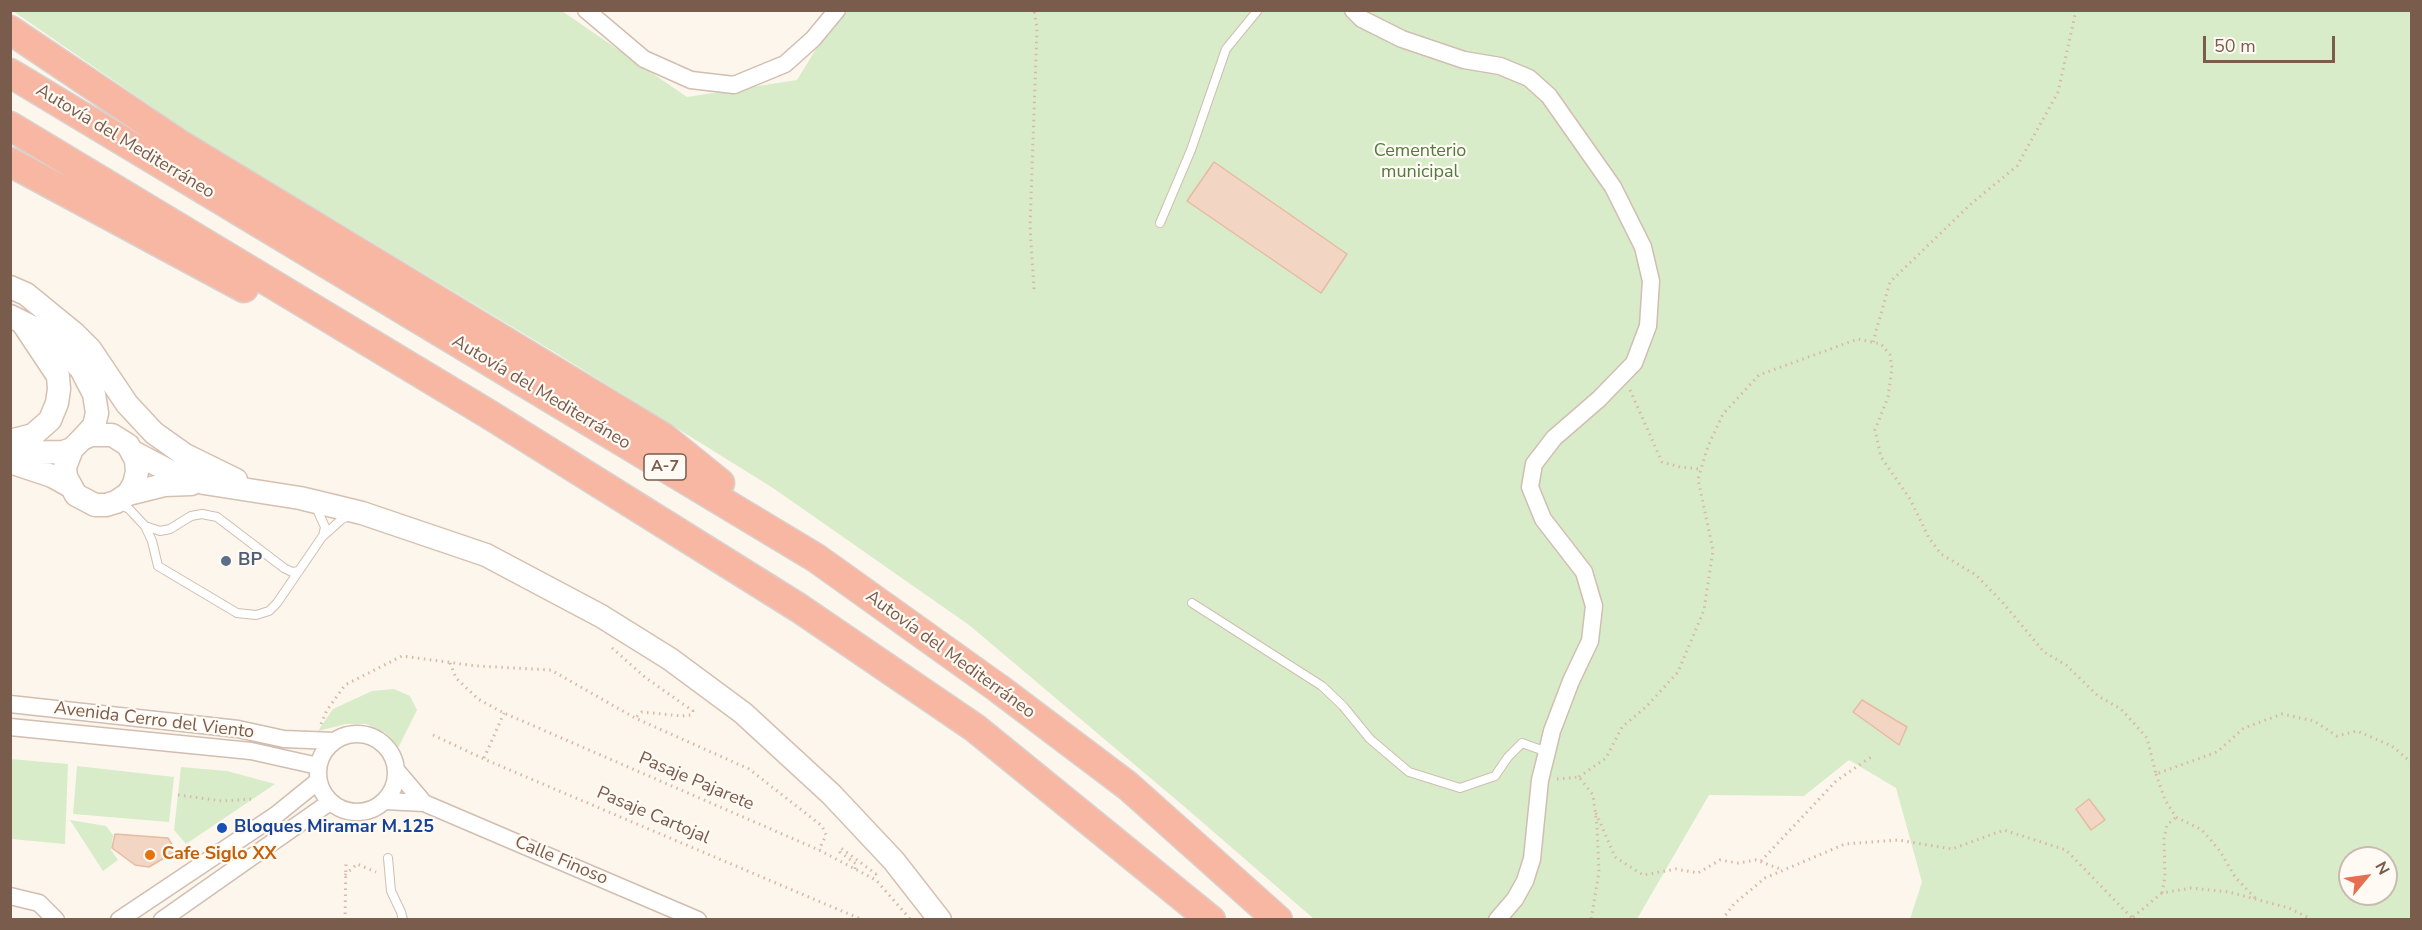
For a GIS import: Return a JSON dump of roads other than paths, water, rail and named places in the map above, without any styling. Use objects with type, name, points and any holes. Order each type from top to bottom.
[{"type":"highway","points":[[10,30],[181,145],[663,437],[816,558]]},
{"type":"highway","name":"Autovía del Mediterráneo","points":[[10,73],[816,558],[999,688],[1128,786],[1278,920]]},
{"type":"highway","name":"A-7","points":[[10,126],[490,415],[799,608],[975,728],[1211,920]]},
{"type":"highway","points":[[10,162],[231,281],[364,360],[490,415]]},
{"type":"street","points":[[586,10],[644,59],[690,80],[734,85],[785,64],[813,39],[837,10]]},
{"type":"street","points":[[1353,10],[1362,19],[1402,39],[1464,60],[1500,66],[1529,78],[1549,96],[1613,187],[1642,247],[1651,281],[1648,326],[1634,363],[1599,399],[1554,438],[1534,464],[1530,487],[1543,519],[1584,572],[1594,606],[1590,641],[1571,681],[1552,731],[1540,780],[1533,850],[1525,881],[1515,899],[1497,920]]},
{"type":"street","points":[[10,287],[26,294],[56,316],[90,349],[127,404],[154,433],[185,454],[263,490]]},
{"type":"street","points":[[10,441],[33,435],[50,420],[57,403],[59,389],[58,376],[17,320]]},
{"type":"street","points":[[17,320],[50,336],[69,354],[81,369],[94,394],[97,413],[93,426],[77,444],[66,467],[70,486],[76,495],[95,505],[164,485],[204,483],[263,490],[362,513],[486,555],[601,616],[670,659],[743,713],[831,794],[894,861],[940,920]]},
{"type":"street","points":[[99,364],[137,472],[134,484],[122,498]]},
{"type":"street","points":[[10,453],[46,453],[77,444],[102,433],[112,435],[175,474],[204,483]]},
{"type":"street","points":[[10,462],[52,476],[70,486]]},
{"type":"street","name":"Avenida Cerro del Viento","points":[[10,704],[238,729],[284,740],[334,741]]},
{"type":"street","name":"Avenida Cerro del Viento","points":[[10,727],[251,751],[318,774]]},
{"type":"street","points":[[356,734],[378,741],[387,748],[396,770],[392,791],[385,801],[375,808],[358,812],[340,809],[330,802],[323,792],[318,774],[321,757],[334,741],[356,734]]},
{"type":"street","name":"Calle Finoso","points":[[396,770],[424,803]]},
{"type":"street","points":[[119,920],[276,815],[318,774]]},
{"type":"street","name":"Calle Finoso","points":[[385,801],[424,803],[698,920]]},
{"type":"street","points":[[162,920],[330,802]]},
{"type":"street","points":[[10,896],[39,903],[56,920]]},
{"type":"lane","points":[[1160,224],[1191,150],[1226,49],[1258,10]]},
{"type":"lane","points":[[122,498],[145,526],[152,541],[158,566],[237,614],[256,615],[277,603],[322,537],[342,519],[362,513]]},
{"type":"lane","points":[[311,500],[322,516],[325,527],[322,537]]},
{"type":"lane","points":[[145,526],[160,531],[170,529],[191,516],[202,514],[217,517],[284,568],[292,572],[299,571]]},
{"type":"lane","points":[[1191,603],[1322,686],[1343,706],[1370,739],[1409,772],[1460,788],[1495,776],[1508,757],[1522,743],[1547,752]]},
{"type":"lane","points":[[388,858],[391,891],[403,920]]},
{"type":"place","name":"BP","points":[[226,561]]},
{"type":"place","name":"Bloques Miramar M.125","points":[[222,828]]},
{"type":"place","name":"Cafe Siglo XX","points":[[150,855]]},
{"type":"park label","name":"Cementerio municipal","points":[[1420,162]]}]
